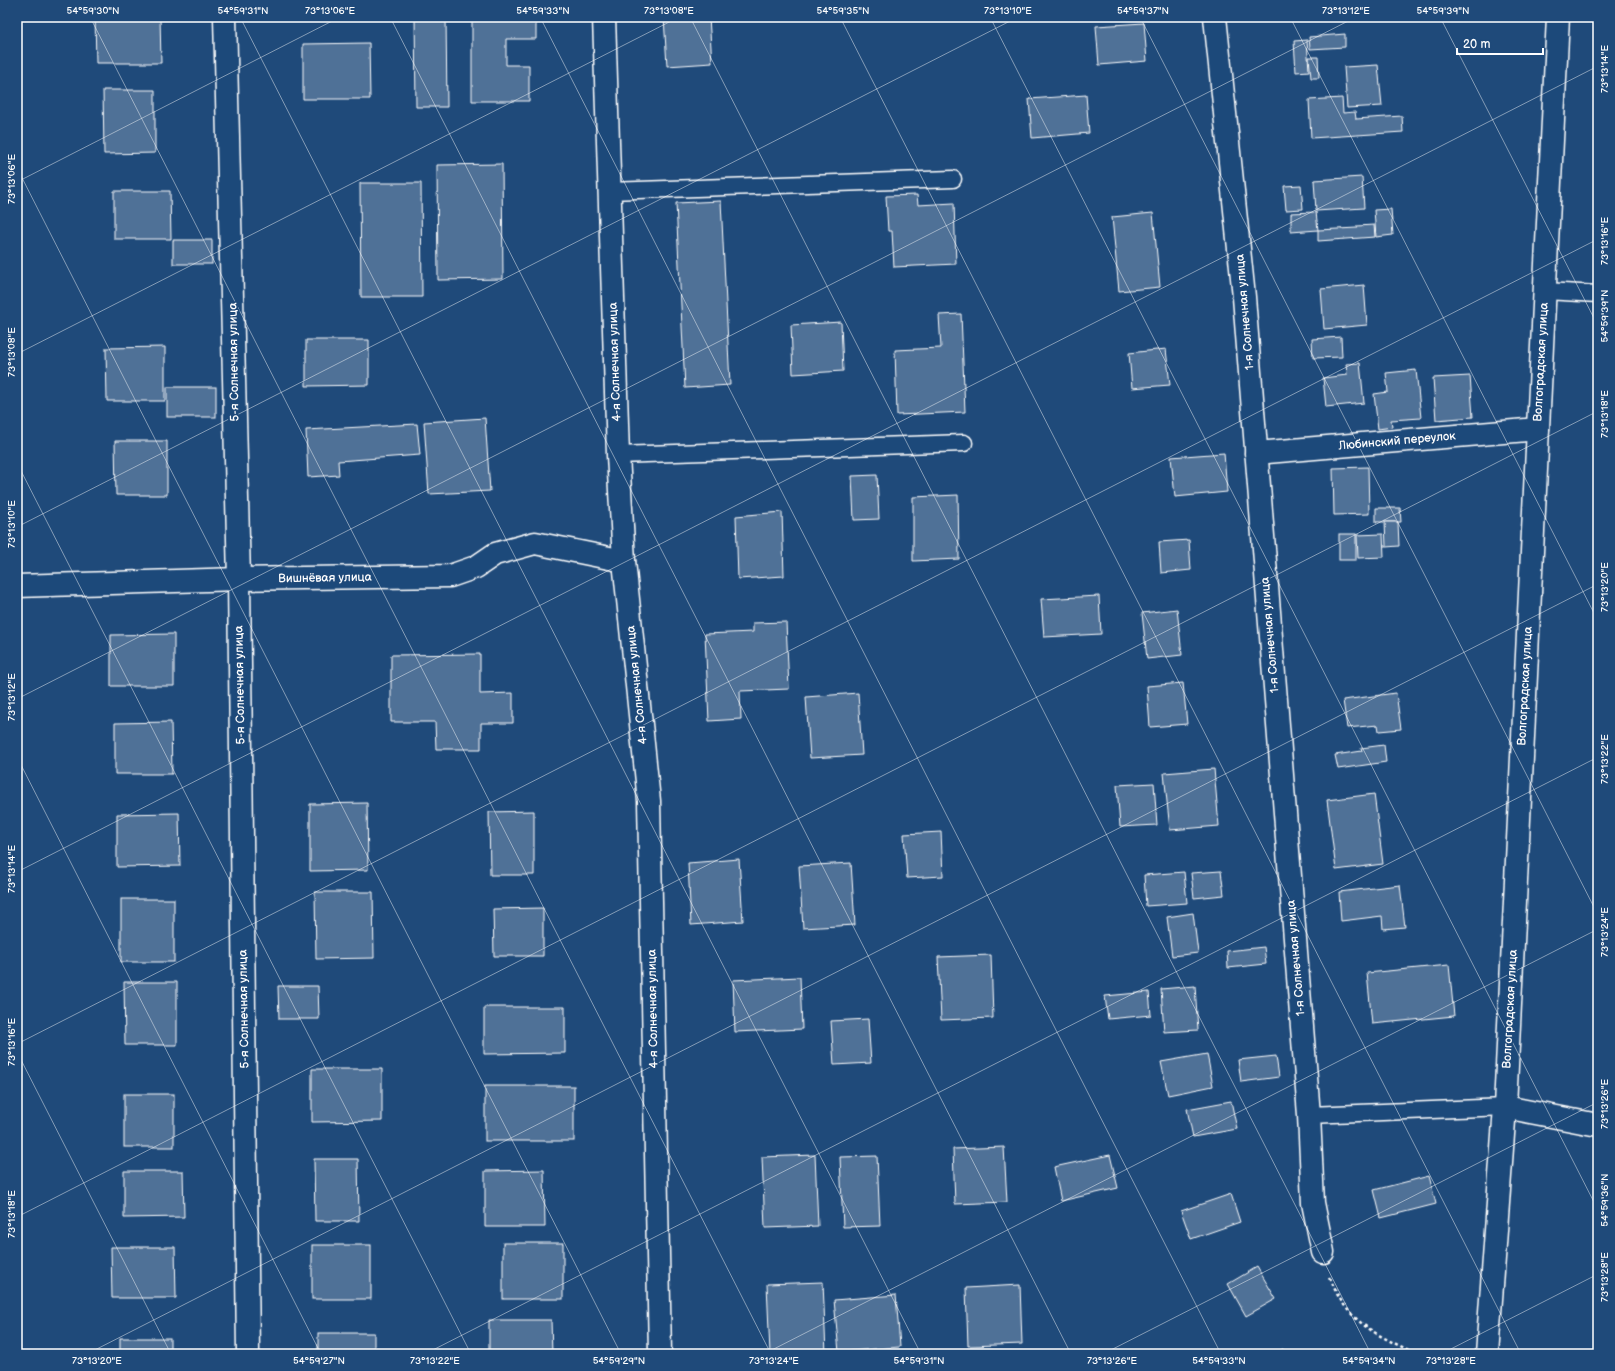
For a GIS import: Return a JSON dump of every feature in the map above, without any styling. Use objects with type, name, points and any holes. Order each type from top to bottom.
[{"type":"street","name":"5-я Солнечная улица","points":[[225,17],[239,579],[248,1354]]},
{"type":"street","name":"4-я Солнечная улица","points":[[604,17],[618,455],[624,561],[649,801],[660,1354]]},
{"type":"street","name":"1-я Солнечная улица","points":[[1216,17],[1244,297],[1309,1115],[1313,1203],[1323,1252]]},
{"type":"street","name":"Волгоградская улица","points":[[1487,1354],[1505,1107],[1558,17]]},
{"type":"street","name":"Любинский переулок","points":[[1256,453],[1538,429]]},
{"type":"street","name":"Вишнёвая улица","points":[[17,586],[239,579],[450,576],[476,567],[495,554],[535,543],[624,561]]},
{"type":"street","points":[[1505,1107],[1597,1124]]},
{"type":"lane","points":[[610,191],[953,179]]},
{"type":"lane","points":[[1545,291],[1598,294]]},
{"type":"lane","points":[[618,455],[964,443]]},
{"type":"lane","points":[[1309,1115],[1505,1107]]},
{"type":"path","points":[[1323,1252],[1334,1290],[1351,1316],[1374,1334],[1417,1354]]},
{"type":"building","points":[[95,17],[160,17],[161,63],[96,63]]},
{"type":"building","points":[[415,17],[446,17],[447,107],[416,107]]},
{"type":"building","points":[[472,17],[536,17],[536,39],[506,39],[506,65],[529,65],[529,101],[472,101]]},
{"type":"building","points":[[664,17],[709,17],[712,63],[667,66]]},
{"type":"building","points":[[1144,23],[1147,61],[1099,65],[1096,26]]},
{"type":"building","points":[[1345,34],[1345,47],[1310,49],[1309,37]]},
{"type":"building","points":[[1307,40],[1309,71],[1296,72],[1294,41]]},
{"type":"building","points":[[369,43],[370,99],[303,99],[303,44]]},
{"type":"building","points":[[1309,57],[1318,57],[1319,78],[1311,78]]},
{"type":"building","points":[[1378,65],[1382,106],[1347,108],[1344,67]]},
{"type":"building","points":[[103,90],[155,90],[155,153],[104,154]]},
{"type":"building","points":[[1086,95],[1089,133],[1032,138],[1029,99]]},
{"type":"building","points":[[1342,98],[1343,113],[1355,112],[1356,119],[1402,116],[1403,132],[1311,138],[1309,100]]},
{"type":"building","points":[[502,164],[503,279],[438,280],[437,165]]},
{"type":"building","points":[[1362,177],[1364,208],[1316,211],[1314,180]]},
{"type":"building","points":[[360,183],[421,183],[422,297],[361,297]]},
{"type":"building","points":[[1301,185],[1303,209],[1286,210],[1284,186]]},
{"type":"building","points":[[114,191],[170,191],[171,239],[114,239]]},
{"type":"building","points":[[917,195],[918,205],[954,203],[956,264],[894,267],[892,231],[888,231],[886,196]]},
{"type":"building","points":[[721,201],[730,385],[685,388],[676,203]]},
{"type":"building","points":[[1391,209],[1393,235],[1376,237],[1374,210]]},
{"type":"building","points":[[1316,212],[1318,230],[1291,232],[1291,213]]},
{"type":"building","points":[[1153,213],[1160,287],[1119,291],[1112,217]]},
{"type":"building","points":[[1374,225],[1375,237],[1318,241],[1318,230],[1357,228],[1357,226]]},
{"type":"building","points":[[173,240],[212,240],[212,264],[173,264]]},
{"type":"building","points":[[1364,285],[1367,325],[1324,329],[1321,289]]},
{"type":"building","points":[[961,314],[965,412],[897,415],[895,350],[941,348],[939,315]]},
{"type":"building","points":[[841,322],[843,371],[793,374],[791,325]]},
{"type":"building","points":[[1341,337],[1342,357],[1313,358],[1312,339]]},
{"type":"building","points":[[306,340],[369,340],[369,385],[306,386]]},
{"type":"building","points":[[165,347],[165,401],[107,401],[106,348]]},
{"type":"building","points":[[1166,349],[1170,385],[1132,388],[1129,353]]},
{"type":"building","points":[[1360,363],[1364,403],[1326,407],[1323,378],[1347,375],[1346,364]]},
{"type":"building","points":[[1416,370],[1421,418],[1391,420],[1392,427],[1378,429],[1374,394],[1388,392],[1386,373]]},
{"type":"building","points":[[1470,376],[1473,417],[1436,420],[1433,378]]},
{"type":"building","points":[[167,387],[216,387],[216,417],[167,417]]},
{"type":"building","points":[[485,418],[490,491],[429,494],[424,422]]},
{"type":"building","points":[[417,424],[420,455],[338,461],[339,475],[308,477],[306,430]]},
{"type":"building","points":[[115,441],[167,441],[167,495],[116,495]]},
{"type":"building","points":[[1224,453],[1227,492],[1175,497],[1171,457]]},
{"type":"building","points":[[1368,467],[1369,514],[1334,515],[1333,468]]},
{"type":"building","points":[[877,475],[879,519],[854,520],[852,476]]},
{"type":"building","points":[[958,495],[959,559],[913,561],[913,497]]},
{"type":"building","points":[[1376,508],[1400,508],[1401,522],[1376,522]]},
{"type":"building","points":[[782,512],[784,576],[738,579],[736,516]]},
{"type":"building","points":[[1385,522],[1398,522],[1399,546],[1386,547]]},
{"type":"building","points":[[1339,534],[1356,534],[1356,560],[1339,560]]},
{"type":"building","points":[[1383,534],[1384,557],[1358,558],[1357,535]]},
{"type":"building","points":[[1189,540],[1191,570],[1161,573],[1159,542]]},
{"type":"building","points":[[1099,596],[1101,634],[1044,637],[1041,599]]},
{"type":"building","points":[[1177,609],[1182,655],[1147,659],[1142,613]]},
{"type":"building","points":[[786,622],[789,689],[740,691],[741,719],[709,721],[705,634],[753,632],[753,623]]},
{"type":"building","points":[[174,634],[174,686],[111,686],[111,635]]},
{"type":"building","points":[[480,654],[480,694],[513,693],[513,723],[481,723],[481,749],[436,749],[435,722],[391,722],[391,655]]},
{"type":"building","points":[[1183,683],[1187,724],[1150,727],[1147,686]]},
{"type":"building","points":[[858,693],[862,755],[810,758],[806,697]]},
{"type":"building","points":[[1396,693],[1401,729],[1379,731],[1378,725],[1347,728],[1343,700]]},
{"type":"building","points":[[171,722],[172,774],[115,774],[115,723]]},
{"type":"building","points":[[1384,745],[1386,762],[1338,769],[1335,755],[1362,751],[1361,748]]},
{"type":"building","points":[[1214,769],[1219,826],[1170,830],[1164,773]]},
{"type":"building","points":[[1154,783],[1157,825],[1120,827],[1117,785]]},
{"type":"building","points":[[1374,794],[1383,864],[1336,870],[1327,800]]},
{"type":"building","points":[[367,803],[368,870],[310,871],[310,804]]},
{"type":"building","points":[[534,811],[534,875],[490,875],[489,812]]},
{"type":"building","points":[[179,813],[180,866],[117,867],[117,814]]},
{"type":"building","points":[[941,832],[943,876],[907,878],[904,834]]},
{"type":"building","points":[[739,859],[743,921],[691,925],[688,863]]},
{"type":"building","points":[[851,863],[855,925],[803,928],[799,866]]},
{"type":"building","points":[[1221,871],[1224,895],[1194,898],[1191,873]]},
{"type":"building","points":[[1184,872],[1187,903],[1146,906],[1144,875]]},
{"type":"building","points":[[1400,885],[1405,927],[1383,929],[1382,916],[1341,921],[1339,892]]},
{"type":"building","points":[[315,892],[373,892],[374,958],[316,959]]},
{"type":"building","points":[[121,899],[174,899],[174,962],[121,962]]},
{"type":"building","points":[[543,908],[543,956],[494,956],[493,909]]},
{"type":"building","points":[[1193,913],[1198,953],[1172,956],[1167,917]]},
{"type":"building","points":[[1264,947],[1266,964],[1228,968],[1227,951]]},
{"type":"building","points":[[991,955],[993,1018],[941,1020],[938,957]]},
{"type":"building","points":[[1449,965],[1454,1016],[1372,1024],[1367,973]]},
{"type":"building","points":[[800,977],[802,1029],[735,1032],[733,980]]},
{"type":"building","points":[[124,982],[177,982],[177,1045],[125,1045]]},
{"type":"building","points":[[278,986],[318,986],[319,1019],[279,1019]]},
{"type":"building","points":[[1195,986],[1198,1030],[1164,1032],[1161,989]]},
{"type":"building","points":[[1149,992],[1151,1015],[1108,1019],[1105,996]]},
{"type":"building","points":[[484,1007],[565,1007],[565,1053],[484,1054]]},
{"type":"building","points":[[868,1019],[871,1063],[834,1065],[831,1021]]},
{"type":"building","points":[[1207,1054],[1213,1086],[1168,1095],[1161,1062]]},
{"type":"building","points":[[1276,1056],[1279,1077],[1241,1082],[1238,1060]]},
{"type":"building","points":[[312,1069],[382,1069],[382,1121],[312,1122]]},
{"type":"building","points":[[485,1086],[574,1086],[574,1141],[485,1141]]},
{"type":"building","points":[[124,1094],[174,1094],[174,1147],[124,1147]]},
{"type":"building","points":[[1231,1101],[1237,1129],[1193,1137],[1187,1109]]},
{"type":"building","points":[[1004,1147],[1007,1202],[955,1204],[953,1149]]},
{"type":"building","points":[[815,1155],[818,1226],[765,1228],[762,1157]]},
{"type":"building","points":[[1110,1155],[1118,1188],[1061,1201],[1054,1167]]},
{"type":"building","points":[[877,1156],[880,1226],[843,1227],[840,1157]]},
{"type":"building","points":[[314,1159],[358,1159],[359,1221],[315,1221]]},
{"type":"building","points":[[544,1170],[545,1227],[485,1227],[485,1171]]},
{"type":"building","points":[[124,1171],[183,1171],[184,1217],[124,1218]]},
{"type":"building","points":[[1429,1176],[1436,1204],[1381,1218],[1374,1190]]},
{"type":"building","points":[[1231,1194],[1240,1222],[1191,1239],[1181,1211]]},
{"type":"building","points":[[503,1243],[563,1243],[563,1299],[503,1299]]},
{"type":"building","points":[[312,1245],[371,1245],[371,1299],[312,1299]]},
{"type":"building","points":[[111,1247],[175,1247],[176,1298],[112,1298]]},
{"type":"building","points":[[1257,1267],[1276,1299],[1246,1316],[1228,1284]]},
{"type":"building","points":[[823,1282],[826,1354],[770,1354],[767,1284]]},
{"type":"building","points":[[1020,1285],[1022,1344],[968,1346],[966,1288]]},
{"type":"building","points":[[896,1295],[900,1347],[839,1352],[834,1300]]},
{"type":"building","points":[[489,1320],[551,1320],[552,1354],[489,1354]]},
{"type":"building","points":[[17,1328],[19,1328],[19,1354],[17,1354]]},
{"type":"building","points":[[318,1333],[374,1333],[374,1354],[318,1354]]},
{"type":"building","points":[[120,1338],[170,1338],[170,1354],[120,1354]]},
{"type":"building","points":[[1283,1349],[1286,1354],[1274,1354]]}]
